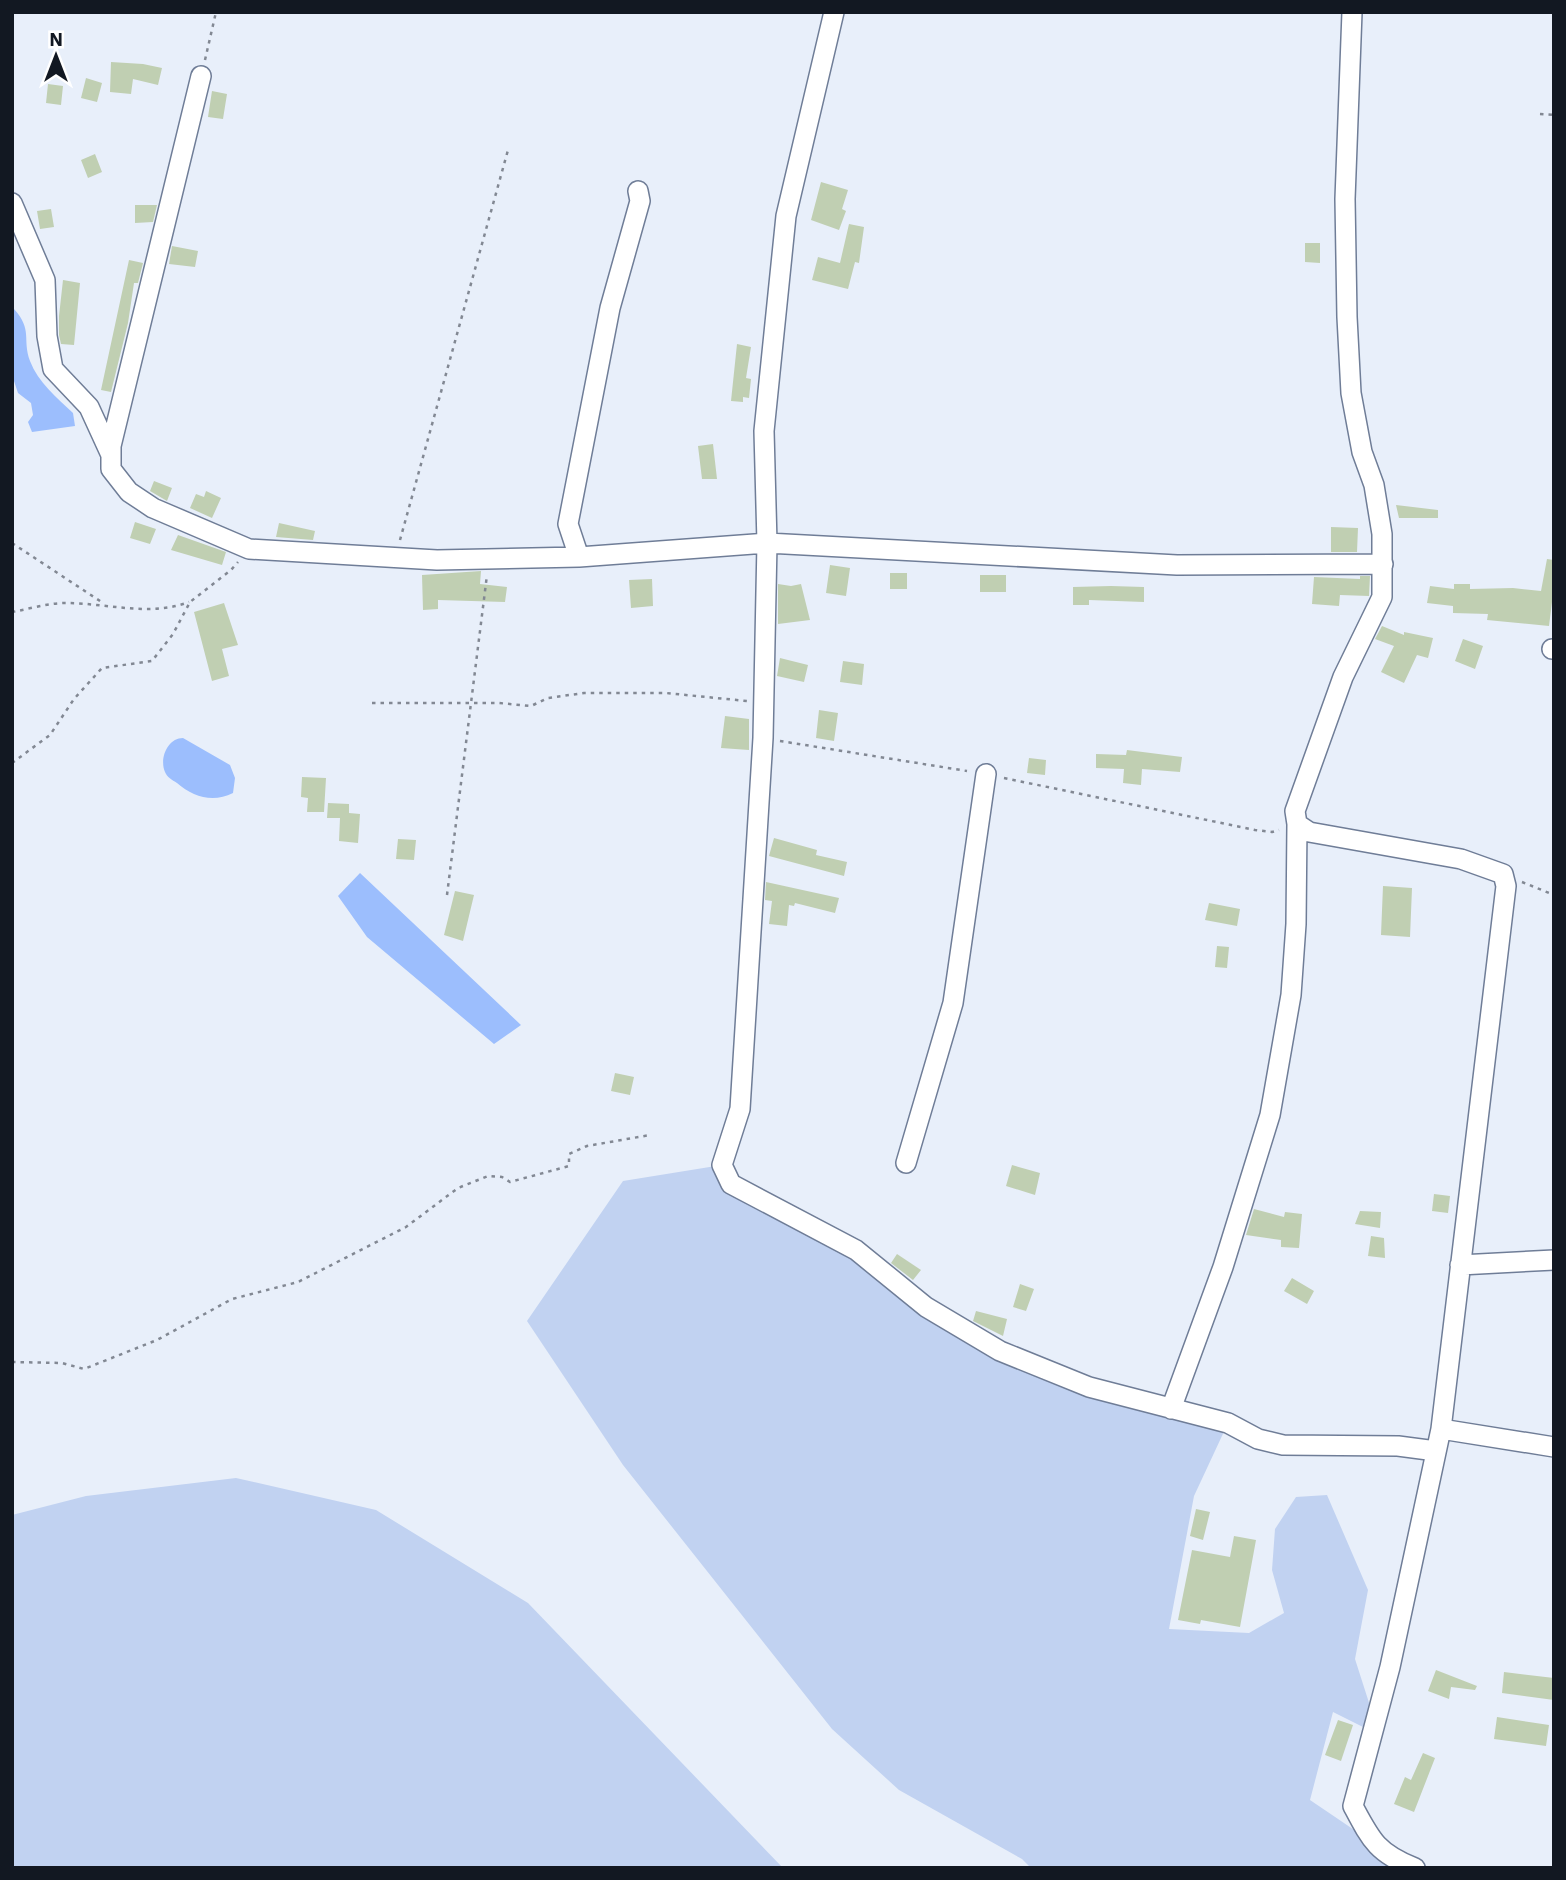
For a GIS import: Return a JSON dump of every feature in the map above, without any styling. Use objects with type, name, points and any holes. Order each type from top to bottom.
[{"type":"street","points":[[834,12],[786,216],[764,431],[767,543],[763,738],[740,1109],[722,1165],[731,1184],[856,1250],[926,1307],[1000,1351],[1089,1387],[1228,1423],[1258,1438],[1283,1445],[1398,1446],[1436,1451]]},
{"type":"street","points":[[1171,1409],[1223,1267],[1270,1115],[1291,995],[1296,924],[1295,811],[1343,677],[1382,597],[1382,534],[1374,485],[1362,452],[1350,393],[1345,198],[1352,12]]},
{"type":"street","points":[[201,76],[111,446],[111,469],[129,492],[153,508],[249,549],[437,560],[579,557],[767,543],[1177,565],[1383,564]]},
{"type":"street","points":[[579,557],[568,524],[610,308],[639,201],[638,191]]},
{"type":"street","points":[[12,203],[45,280],[47,336],[53,369],[89,407],[111,455]]},
{"type":"street","points":[[906,1163],[953,1003],[986,774]]},
{"type":"street","points":[[1297,824],[1309,832],[1461,859],[1503,874],[1506,886],[1441,1429],[1390,1667],[1353,1806],[1373,1843],[1399,1862],[1415,1868]]},
{"type":"street","points":[[1460,1265],[1554,1260]]},
{"type":"street","points":[[1441,1429],[1554,1447]]},
{"type":"path","points":[[201,76],[216,12]]},
{"type":"path","points":[[1540,114],[1554,115]]},
{"type":"path","points":[[396,557],[406,512],[508,150]]},
{"type":"path","points":[[12,543],[106,604]]},
{"type":"path","points":[[12,612],[62,603],[106,604],[143,609],[176,607],[190,602],[231,570],[249,549]]},
{"type":"path","points":[[447,895],[489,559]]},
{"type":"path","points":[[12,764],[50,735],[74,699],[102,668],[152,661],[173,634],[190,602]]},
{"type":"path","points":[[372,703],[531,706],[548,698],[584,693],[666,693],[764,703]]},
{"type":"path","points":[[763,738],[986,774],[1255,830],[1272,832],[1297,824]]},
{"type":"path","points":[[1503,874],[1554,895]]},
{"type":"path","points":[[12,1362],[62,1363],[84,1369],[157,1339],[232,1299],[298,1282],[406,1227],[458,1188],[488,1176],[502,1177],[510,1182],[542,1174],[569,1166],[569,1154],[587,1146],[650,1135]]},
{"type":"shaded area","points":[[722,1165],[731,1184],[856,1250],[1000,1351],[1228,1423],[1194,1496],[1169,1629],[1249,1633],[1284,1613],[1272,1570],[1275,1529],[1296,1497],[1327,1495],[1368,1590],[1355,1659],[1371,1709],[1373,1732],[1333,1712],[1310,1800],[1415,1868],[1031,1868],[1022,1859],[899,1790],[832,1729],[623,1465],[527,1321],[623,1181]]},
{"type":"shaded area","points":[[236,1478],[376,1510],[528,1603],[783,1868],[12,1868],[12,1515],[86,1496]]},
{"type":"water","points":[[14,309],[25,329],[33,369],[48,389],[73,413],[75,426],[32,432],[28,422],[33,415],[31,403],[18,393],[12,375]]},
{"type":"water","points":[[183,738],[230,765],[235,778],[233,793],[218,798],[204,797],[190,792],[168,777],[163,767],[164,755],[173,741]]},
{"type":"water","points":[[360,873],[521,1025],[494,1044],[367,937],[338,896]]},
{"type":"building","points":[[111,62],[162,68],[158,85],[133,79],[131,94],[110,92]]},
{"type":"building","points":[[86,78],[102,83],[97,102],[81,98]]},
{"type":"building","points":[[48,84],[63,86],[61,105],[46,103]]},
{"type":"building","points":[[212,91],[227,94],[223,119],[208,117]]},
{"type":"building","points":[[95,154],[102,172],[88,178],[81,160]]},
{"type":"building","points":[[821,182],[848,190],[842,209],[846,211],[839,230],[811,220]]},
{"type":"building","points":[[135,205],[157,205],[153,222],[135,223]]},
{"type":"building","points":[[51,209],[54,227],[40,229],[37,211]]},
{"type":"building","points":[[849,224],[864,227],[859,263],[855,262],[848,289],[812,280],[818,257],[840,263]]},
{"type":"building","points":[[1305,243],[1320,243],[1320,263],[1305,262]]},
{"type":"building","points":[[172,246],[198,251],[195,267],[169,264]]},
{"type":"building","points":[[129,260],[143,263],[138,283],[134,283],[128,323],[111,392],[101,390]]},
{"type":"building","points":[[63,280],[80,283],[74,345],[61,344],[59,335]]},
{"type":"building","points":[[737,344],[751,347],[746,378],[751,379],[749,398],[743,397],[743,402],[731,401]]},
{"type":"building","points":[[713,444],[717,479],[702,479],[698,446]]},
{"type":"building","points":[[154,481],[172,488],[167,501],[150,491]]},
{"type":"building","points":[[206,491],[221,498],[212,518],[190,508],[196,494],[204,497]]},
{"type":"building","points":[[1396,505],[1438,510],[1438,518],[1399,518]]},
{"type":"building","points":[[135,522],[156,529],[150,544],[130,538]]},
{"type":"building","points":[[279,523],[315,531],[313,540],[276,537]]},
{"type":"building","points":[[1331,527],[1358,528],[1357,552],[1331,552]]},
{"type":"building","points":[[178,535],[226,552],[222,565],[171,550]]},
{"type":"building","points":[[1547,559],[1554,560],[1554,603],[1552,602],[1549,626],[1487,620],[1488,614],[1453,613],[1453,606],[1427,603],[1430,586],[1454,589],[1454,584],[1470,584],[1470,589],[1513,588],[1541,591]]},
{"type":"building","points":[[830,565],[850,568],[846,596],[826,593]]},
{"type":"building","points":[[481,571],[480,584],[507,587],[505,602],[438,600],[438,609],[423,610],[422,575]]},
{"type":"building","points":[[890,573],[907,573],[907,589],[890,589]]},
{"type":"building","points":[[980,575],[1006,575],[1006,592],[980,592]]},
{"type":"building","points":[[1360,576],[1370,576],[1369,596],[1340,595],[1339,606],[1312,604],[1314,577],[1360,579]]},
{"type":"building","points":[[652,579],[653,606],[631,608],[629,580]]},
{"type":"building","points":[[778,584],[801,584],[810,620],[778,624]]},
{"type":"building","points":[[1073,587],[1144,587],[1144,602],[1089,600],[1089,605],[1073,605]]},
{"type":"building","points":[[224,603],[238,645],[222,649],[229,676],[212,681],[194,612]]},
{"type":"building","points":[[1382,626],[1404,635],[1404,632],[1433,638],[1428,658],[1417,655],[1404,683],[1381,672],[1394,646],[1375,639]]},
{"type":"building","points":[[1463,639],[1483,646],[1475,669],[1455,661]]},
{"type":"building","points":[[780,658],[808,665],[804,682],[777,676]]},
{"type":"building","points":[[843,661],[864,664],[862,685],[840,682]]},
{"type":"building","points":[[819,710],[838,713],[834,741],[816,738]]},
{"type":"building","points":[[725,716],[749,719],[749,750],[721,748]]},
{"type":"building","points":[[1127,750],[1182,757],[1180,772],[1142,769],[1141,785],[1123,783],[1124,769],[1096,768],[1096,754],[1126,755]]},
{"type":"building","points":[[1029,758],[1046,760],[1045,775],[1027,773]]},
{"type":"building","points":[[302,777],[326,778],[324,812],[307,812],[308,798],[301,797]]},
{"type":"building","points":[[328,803],[349,804],[349,813],[360,814],[358,843],[339,841],[340,818],[327,818]]},
{"type":"building","points":[[774,838],[817,850],[816,855],[847,862],[844,876],[769,856]]},
{"type":"building","points":[[398,839],[416,840],[414,860],[396,859]]},
{"type":"building","points":[[766,882],[839,898],[835,913],[795,903],[794,906],[789,905],[787,926],[769,924],[772,901],[765,900]]},
{"type":"building","points":[[1383,886],[1412,888],[1410,937],[1381,935]]},
{"type":"building","points":[[455,891],[474,895],[463,941],[444,935]]},
{"type":"building","points":[[1209,903],[1240,909],[1237,926],[1205,920]]},
{"type":"building","points":[[1217,946],[1229,947],[1227,968],[1215,967]]},
{"type":"building","points":[[615,1073],[634,1077],[630,1095],[611,1091]]},
{"type":"building","points":[[1012,1165],[1040,1173],[1035,1195],[1006,1186]]},
{"type":"building","points":[[1434,1194],[1450,1196],[1448,1213],[1432,1211]]},
{"type":"building","points":[[1254,1209],[1284,1217],[1285,1212],[1302,1214],[1299,1248],[1281,1247],[1281,1240],[1246,1235]]},
{"type":"building","points":[[1360,1211],[1381,1212],[1380,1228],[1355,1224]]},
{"type":"building","points":[[1371,1236],[1384,1238],[1385,1258],[1368,1256]]},
{"type":"building","points":[[897,1254],[921,1270],[913,1280],[891,1263]]},
{"type":"building","points":[[1292,1278],[1314,1291],[1307,1304],[1284,1291]]},
{"type":"building","points":[[1020,1284],[1034,1289],[1026,1311],[1013,1307]]},
{"type":"building","points":[[976,1311],[1007,1319],[1003,1336],[973,1321]]},
{"type":"building","points":[[1196,1509],[1210,1512],[1203,1540],[1190,1536]]},
{"type":"building","points":[[1234,1536],[1256,1540],[1240,1627],[1201,1620],[1200,1624],[1178,1620],[1192,1550],[1230,1557]]},
{"type":"building","points":[[1436,1670],[1477,1686],[1475,1690],[1451,1687],[1449,1699],[1428,1691]]},
{"type":"building","points":[[1504,1672],[1554,1678],[1554,1700],[1502,1693]]},
{"type":"building","points":[[1497,1717],[1549,1725],[1546,1746],[1494,1739]]},
{"type":"building","points":[[1338,1720],[1353,1725],[1341,1761],[1325,1755]]},
{"type":"building","points":[[1423,1753],[1435,1758],[1414,1812],[1394,1804],[1405,1777],[1411,1780]]}]
